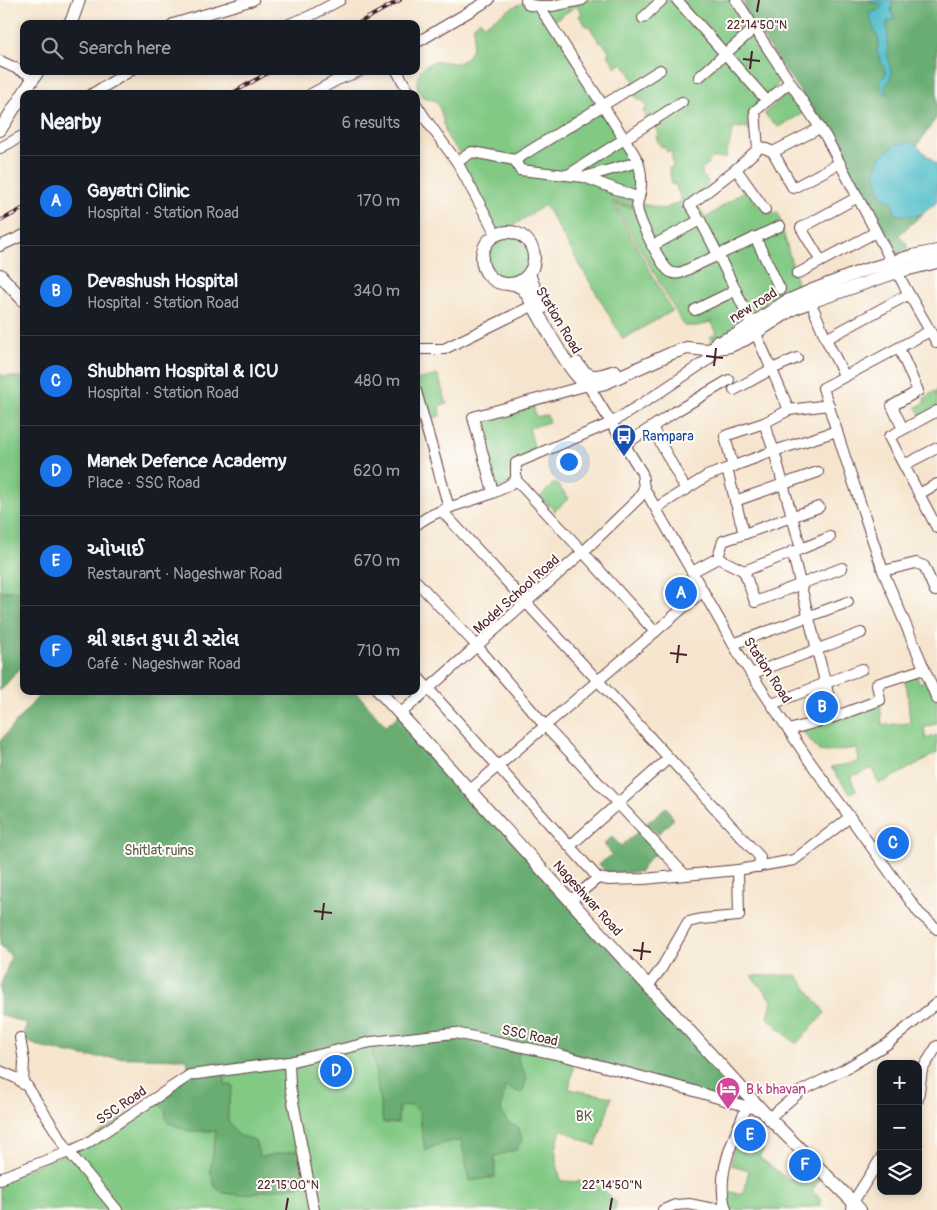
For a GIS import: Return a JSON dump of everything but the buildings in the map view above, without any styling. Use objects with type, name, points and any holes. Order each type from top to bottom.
[{"type":"main road","points":[[72,20],[79,0]]},
{"type":"main road","points":[[26,90],[35,75]]},
{"type":"main road","points":[[0,130],[20,99]]},
{"type":"main road","name":"Station Road","points":[[514,284],[529,274],[533,266],[533,249],[529,241],[522,235],[505,231],[496,234],[484,246],[482,263],[485,271],[490,278],[497,282],[514,284],[522,288],[567,362],[581,381],[586,379]]},
{"type":"main road","name":"new road","points":[[895,267],[912,256],[937,251]]},
{"type":"main road","name":"new road","points":[[717,345],[706,350],[687,348],[672,353],[595,386],[586,379],[621,369],[671,347],[689,342],[730,346],[746,339],[754,328],[785,302],[862,271],[937,262]]},
{"type":"main road","points":[[529,274],[537,295],[586,379]]},
{"type":"main road","points":[[0,275],[20,297]]},
{"type":"main road","name":"Nageshwar Road","points":[[383,695],[765,1115],[855,1207]]},
{"type":"street","points":[[189,20],[253,0]]},
{"type":"street","points":[[299,20],[340,0]]},
{"type":"street","points":[[420,42],[489,0]]},
{"type":"street","points":[[526,0],[529,5],[539,6],[552,6],[582,0]]},
{"type":"street","points":[[643,18],[662,0]]},
{"type":"street","points":[[678,0],[767,101]]},
{"type":"street","points":[[736,0],[820,128],[937,343]]},
{"type":"street","points":[[539,6],[638,162],[642,179],[637,205],[638,212],[652,246],[668,270],[675,274],[680,273],[780,226]]},
{"type":"street","points":[[700,78],[748,34]]},
{"type":"street","points":[[0,61],[20,68]]},
{"type":"street","points":[[457,162],[472,152],[515,160],[660,70]]},
{"type":"street","points":[[99,90],[123,75]]},
{"type":"street","points":[[318,90],[350,75]]},
{"type":"street","points":[[399,75],[408,90]]},
{"type":"street","points":[[758,149],[755,111],[790,82]]},
{"type":"street","points":[[568,175],[682,102]]},
{"type":"street","points":[[420,111],[457,162],[496,234]]},
{"type":"street","points":[[420,125],[427,122]]},
{"type":"street","points":[[772,152],[820,128]]},
{"type":"street","points":[[0,148],[20,137]]},
{"type":"street","points":[[789,410],[736,290],[690,204],[762,147],[772,152],[792,188],[840,163]]},
{"type":"street","points":[[515,160],[520,170],[584,177],[639,198]]},
{"type":"street","points":[[584,177],[638,162]]},
{"type":"street","points":[[736,169],[765,210]]},
{"type":"street","points":[[821,261],[801,228],[858,197]]},
{"type":"street","points":[[652,246],[700,220]]},
{"type":"street","points":[[797,274],[876,232]]},
{"type":"street","points":[[0,246],[20,237]]},
{"type":"street","points":[[755,237],[780,289]]},
{"type":"street","points":[[695,310],[736,290]]},
{"type":"street","points":[[826,339],[909,294]]},
{"type":"street","points":[[420,349],[444,348],[534,305]]},
{"type":"street","points":[[814,310],[845,377]]},
{"type":"street","points":[[930,331],[823,388],[883,571],[937,699]]},
{"type":"street","points":[[655,632],[516,480],[516,463],[611,423],[708,359],[717,345]]},
{"type":"street","points":[[899,348],[918,391],[892,406],[904,429]]},
{"type":"street","points":[[611,423],[630,453],[654,426],[678,410],[731,385],[797,358]]},
{"type":"street","points":[[493,492],[473,417],[586,379]]},
{"type":"street","name":"Station Road","points":[[586,379],[611,423]]},
{"type":"street","points":[[420,406],[446,509],[526,603],[760,857],[759,867]]},
{"type":"street","points":[[744,534],[735,501],[725,436],[764,423],[789,410],[829,406]]},
{"type":"street","points":[[936,524],[889,437],[937,411]]},
{"type":"street","points":[[764,423],[774,451],[792,516],[801,584],[834,717]]},
{"type":"street","points":[[654,426],[654,431],[686,490]]},
{"type":"street","points":[[656,508],[707,476],[774,451],[837,431]]},
{"type":"street","points":[[904,466],[937,448]]},
{"type":"street","name":"Station Road","points":[[630,453],[642,473],[644,488],[751,674],[919,913],[937,929]]},
{"type":"street","points":[[735,501],[818,472]]},
{"type":"street","points":[[420,522],[426,517],[446,509],[505,488],[516,480]]},
{"type":"street","points":[[919,494],[937,484]]},
{"type":"street","name":"Model School Road","points":[[400,714],[583,552],[639,498],[644,488]]},
{"type":"street","points":[[692,572],[718,558],[723,541],[819,507]]},
{"type":"street","points":[[744,571],[830,537]]},
{"type":"street","points":[[718,558],[744,571],[755,602],[842,568]]},
{"type":"street","points":[[883,571],[916,563],[924,566],[935,592],[937,590]]},
{"type":"street","points":[[420,584],[477,646],[545,726],[685,875]]},
{"type":"street","points":[[470,790],[703,591]]},
{"type":"street","points":[[733,644],[848,602]]},
{"type":"street","points":[[751,674],[861,633]]},
{"type":"street","points":[[772,704],[862,669]]},
{"type":"street","points":[[789,730],[834,717],[880,700],[878,684],[924,669]]},
{"type":"street","points":[[420,679],[499,765],[598,878],[609,880],[644,879],[738,870],[794,860],[850,817]]},
{"type":"street","points":[[570,846],[669,758]]},
{"type":"street","points":[[648,986],[662,969],[688,922],[739,916],[738,870]]},
{"type":"street","points":[[570,901],[598,878]]},
{"type":"street","points":[[765,1115],[801,1091],[845,1069],[887,1044],[937,1003]]},
{"type":"street","name":"SSC Road","points":[[0,1180],[5,1176],[86,1144],[190,1074],[289,1062],[371,1042],[455,1033],[561,1055],[746,1106],[765,1115]]},
{"type":"street","points":[[20,1038],[24,1061],[23,1084]]},
{"type":"street","points":[[922,1070],[937,1046]]},
{"type":"street","points":[[289,1062],[290,1086],[314,1210]]},
{"type":"street","points":[[0,1071],[16,1078],[27,1086],[69,1152],[117,1210]]},
{"type":"street","points":[[663,1210],[675,1205],[689,1204],[726,1209],[723,1194],[724,1176],[730,1148],[746,1106]]},
{"type":"street","points":[[855,1207],[877,1166]]},
{"type":"green space","points":[[539,0],[730,0],[732,7],[743,19],[747,30],[779,75],[779,82],[772,92],[763,97],[751,133],[746,127],[733,129],[726,158],[711,158],[702,170],[702,175],[708,181],[707,186],[692,197],[706,218],[745,190],[767,213],[778,212],[799,291],[782,297],[779,293],[765,302],[769,312],[710,343],[711,336],[717,333],[711,321],[701,325],[684,326],[615,204],[636,208],[642,204],[664,209],[682,201],[675,184],[672,185],[669,168],[673,167],[671,151],[667,152],[664,146],[661,147],[656,137],[659,134],[654,125],[648,131],[644,124],[648,121],[643,111],[647,108],[641,99],[638,101],[632,91],[636,84],[623,63],[616,67],[607,54],[610,52],[602,42],[600,43],[589,26],[587,27],[579,16],[582,13],[576,6],[551,23],[638,162],[633,206],[612,202],[672,311],[623,339],[545,205],[505,231],[496,234],[457,162],[464,157],[447,136],[438,104],[421,95],[417,85],[418,78],[421,70],[432,62],[456,63],[466,58],[472,47],[474,26],[480,20],[484,25],[526,1],[533,4]]},
{"type":"green space","points":[[744,0],[937,0],[937,117],[917,146],[913,142],[892,200],[916,216],[926,211],[899,235],[907,244],[908,252],[895,256],[891,241],[810,106],[745,13]]},
{"type":"green space","points":[[790,90],[807,111],[778,127],[764,114]]},
{"type":"green space","points":[[512,236],[520,239],[526,245],[529,257],[526,269],[520,275],[504,278],[496,275],[490,269],[487,253],[490,245],[496,239]]},
{"type":"green space","points":[[0,375],[20,378],[20,591],[0,591]]},
{"type":"green space","points":[[438,375],[447,404],[439,406],[440,416],[425,421],[420,404],[420,379]]},
{"type":"green space","points":[[937,390],[937,411],[922,419],[916,407],[925,403],[924,398]]},
{"type":"green space","points":[[533,405],[536,417],[547,415],[549,422],[529,428],[536,454],[516,463],[516,480],[493,492],[473,417]]},
{"type":"green space","points":[[555,482],[569,498],[555,511],[540,497]]},
{"type":"green space","points":[[0,591],[20,591],[20,668],[0,691]]},
{"type":"green space","points":[[916,672],[919,683],[928,679],[937,700],[937,723],[924,728],[926,739],[937,735],[937,753],[878,784],[873,768],[850,777],[856,790],[850,794],[831,767],[859,762],[857,748],[828,752],[819,751],[799,727],[880,700],[882,725],[910,723],[907,688],[902,676]]},
{"type":"green space","name":"Shitlat ruins","points":[[40,695],[359,695],[386,726],[400,714],[762,1111],[520,1047],[518,1059],[527,1078],[522,1093],[505,1087],[501,1110],[507,1122],[519,1128],[522,1141],[516,1150],[495,1156],[495,1177],[470,1181],[461,1141],[442,1144],[425,1151],[419,1112],[412,1105],[399,1107],[398,1123],[383,1123],[371,1042],[289,1062],[225,1070],[225,1084],[233,1086],[228,1107],[228,1121],[238,1135],[255,1140],[260,1157],[304,1149],[309,1184],[241,1195],[224,1193],[215,1187],[210,1172],[216,1131],[188,1131],[167,1122],[165,1110],[154,1099],[189,1075],[187,1059],[89,1057],[43,1048],[21,1039],[27,1024],[0,1015],[0,987],[11,957],[0,946],[0,741]]},
{"type":"green space","points":[[666,807],[674,819],[658,834],[646,824]]},
{"type":"green space","points":[[640,830],[659,851],[647,861],[640,872],[606,872],[599,864],[612,855],[604,844],[612,837],[621,846]]},
{"type":"green space","points":[[797,975],[825,1013],[796,1044],[768,1018],[772,1000],[751,976]]},
{"type":"green space","name":"BK","points":[[455,1033],[575,1059],[569,1089],[612,1097],[596,1146],[561,1129],[556,1149],[556,1159],[561,1181],[589,1182],[604,1190],[616,1202],[615,1210],[0,1210],[0,1180],[69,1152],[190,1075],[371,1042]]},
{"type":"green space","points":[[734,1143],[749,1155],[756,1144],[764,1150],[759,1157],[790,1181],[799,1169],[806,1174],[811,1168],[820,1179],[812,1191],[822,1200],[819,1202],[821,1205],[802,1210],[730,1210],[725,1191],[743,1194],[749,1170],[731,1165]]},
{"type":"water","points":[[869,0],[893,0],[891,12],[895,19],[887,22],[888,57],[891,77],[885,87],[887,95],[881,88],[881,80],[886,73],[877,52],[879,40],[869,12],[877,11],[883,5]]},
{"type":"water","points":[[913,142],[937,165],[937,202],[918,215],[895,214],[892,200],[882,197],[875,171],[881,157],[894,145]]},
{"type":"railway","points":[[364,20],[400,0]]},
{"type":"railway","points":[[238,90],[264,75]]},
{"type":"railway","points":[[0,221],[20,210]]},
{"type":"place","name":"Rampara","points":[[624,457]]},
{"type":"place","name":"Gayatri Clinic","points":[[681,593]]},
{"type":"place","name":"Devashush Hospital","points":[[822,707]]},
{"type":"place","name":"Shubham Hospital & ICU","points":[[893,843]]},
{"type":"place","name":"Manek Defence Academy","points":[[336,1071]]},
{"type":"place","name":"B k bhavan","points":[[728,1110]]},
{"type":"place","name":"ઓખાઈ","points":[[750,1135]]},
{"type":"place","name":"શ્રી શકત કુપા ટી સ્ટોલ","points":[[805,1165]]}]
